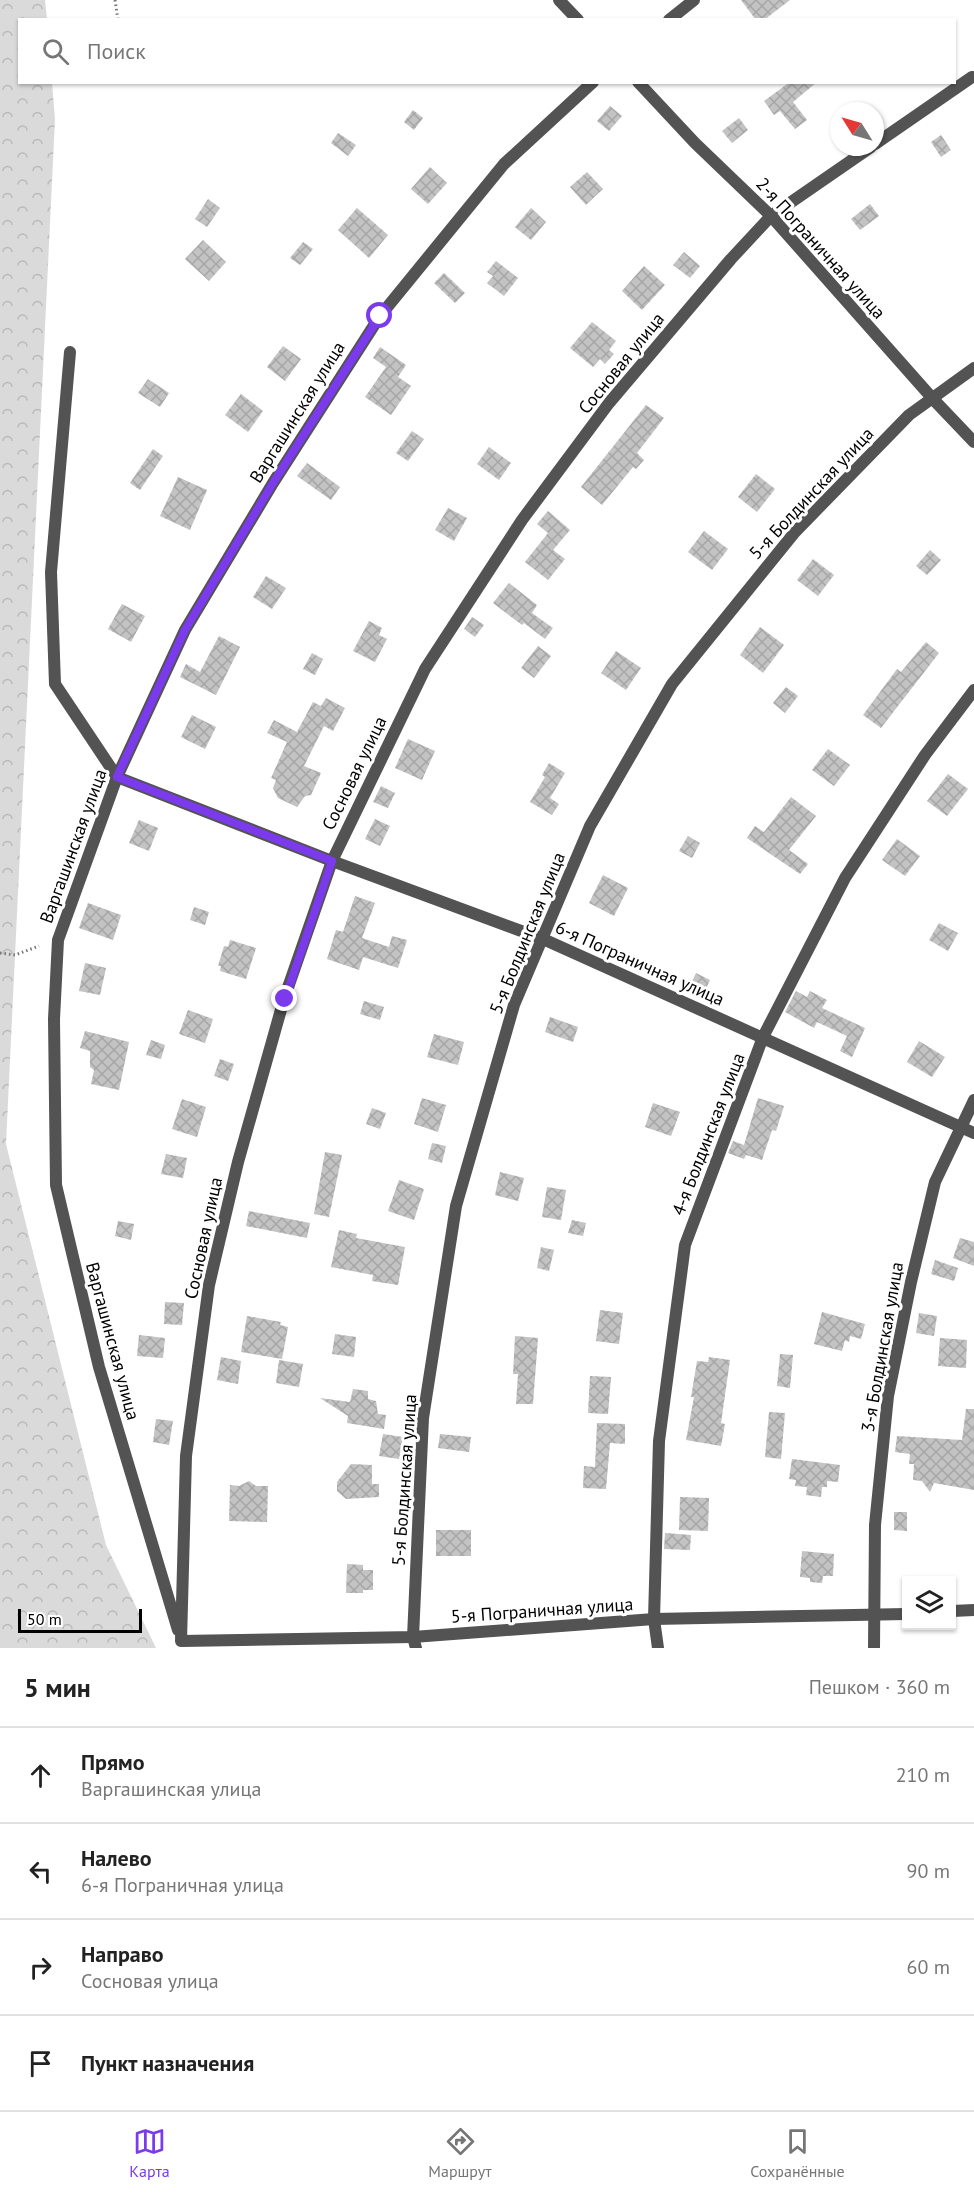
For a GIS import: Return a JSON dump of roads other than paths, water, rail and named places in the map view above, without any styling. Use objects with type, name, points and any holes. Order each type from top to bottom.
[{"type":"street","points":[[559,0],[576,18]]},
{"type":"street","points":[[672,18],[694,0]]},
{"type":"street","points":[[884,138],[972,77]]},
{"type":"street","name":"Варгашинская улица","points":[[183,1644],[99,1367],[56,1185],[54,1019],[58,940],[117,777],[185,630],[273,483],[380,316],[504,164],[590,84]]},
{"type":"street","name":"2-я Пограничная улица","points":[[640,84],[695,143],[771,216],[974,442]]},
{"type":"street","name":"Сосновая улица","points":[[183,1644],[186,1456],[208,1285],[238,1162],[281,1010],[332,861],[425,669],[522,520],[609,403],[731,258],[771,216],[858,156]]},
{"type":"street","points":[[70,352],[51,572],[55,684],[117,777]]},
{"type":"street","name":"5-я Болдинская улица","points":[[415,1643],[423,1418],[456,1206],[514,1005],[590,826],[672,684],[795,532],[909,415],[974,368]]},
{"type":"street","name":"4-я Болдинская улица","points":[[658,1648],[654,1619],[659,1441],[685,1245],[763,1037],[845,878],[925,755],[974,690]]},
{"type":"street","name":"6-я Пограничная улица","points":[[117,777],[332,861],[543,939],[974,1133]]},
{"type":"street","name":"3-я Болдинская улица","points":[[874,1648],[875,1525],[888,1396],[911,1282],[936,1182],[974,1100]]},
{"type":"street","points":[[956,1611],[974,1610]]},
{"type":"street","name":"5-я Пограничная улица","points":[[183,1644],[415,1643],[654,1619],[902,1614]]}]
